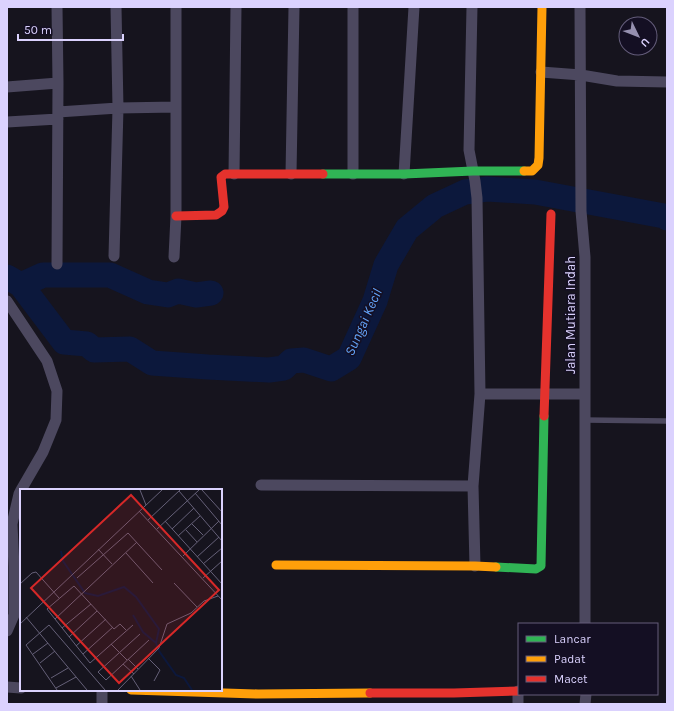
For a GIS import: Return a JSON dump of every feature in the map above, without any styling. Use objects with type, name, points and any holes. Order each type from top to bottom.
[{"type":"street","points":[[58,7],[58,264]]},
{"type":"street","points":[[114,256],[118,108],[116,7]]},
{"type":"street","points":[[174,257],[176,216],[176,7]]},
{"type":"street","points":[[234,174],[236,7]]},
{"type":"street","points":[[291,174],[294,7]]},
{"type":"street","points":[[353,7],[353,174]]},
{"type":"street","points":[[404,174],[414,7]]},
{"type":"street","points":[[472,7],[469,150],[477,198],[480,394],[473,486],[475,566]]},
{"type":"street","points":[[176,216],[220,214],[224,207],[221,177],[224,173],[474,176],[532,171],[538,165],[542,7]]},
{"type":"street","name":"Jalan Mutiara Indah","points":[[580,7],[581,211],[585,257],[585,623]]},
{"type":"street","points":[[541,72],[617,81],[667,82]]},
{"type":"street","points":[[7,87],[58,83]]},
{"type":"street","points":[[7,122],[118,108],[176,107]]},
{"type":"street","points":[[276,565],[475,566],[536,569],[541,566],[544,394],[551,214]]},
{"type":"street","points":[[7,301],[47,361],[57,391],[56,420],[43,452],[23,489]]},
{"type":"street","points":[[480,394],[585,394]]},
{"type":"street","points":[[261,485],[473,486]]},
{"type":"street","points":[[7,631],[14,615],[18,567],[12,524],[20,496]]},
{"type":"street","points":[[7,688],[20,688]]},
{"type":"street","points":[[102,691],[102,704]]},
{"type":"street","points":[[145,691],[259,699],[454,698],[518,691]]},
{"type":"lane","points":[[585,420],[667,421]]},
{"type":"waterway","name":"Sungai Kecil","points":[[7,277],[21,285],[64,342],[87,344],[94,350],[130,349],[152,363],[269,370],[284,368],[291,361],[304,360],[331,369],[349,358],[375,301],[386,265],[407,229],[435,206],[465,192],[487,189],[535,192],[664,216],[667,218]]},
{"type":"waterway","points":[[21,285],[43,275],[110,275],[148,292],[168,295],[178,291],[196,295],[211,293]]},
{"type":"traffic: fast","points":[[323,174],[404,174],[473,171],[524,171]]},
{"type":"traffic: fast","points":[[496,567],[536,569],[541,566],[544,416]]},
{"type":"traffic: slow","points":[[524,171],[532,171],[538,165],[539,158],[542,7]]},
{"type":"traffic: slow","points":[[276,565],[496,567]]},
{"type":"traffic: slow","points":[[163,691],[258,694],[370,693]]},
{"type":"traffic: jam","points":[[176,216],[216,215],[222,211],[224,207],[221,177],[225,174],[323,174]]},
{"type":"traffic: jam","points":[[544,416],[551,214]]},
{"type":"traffic: jam","points":[[370,693],[518,691]]}]
